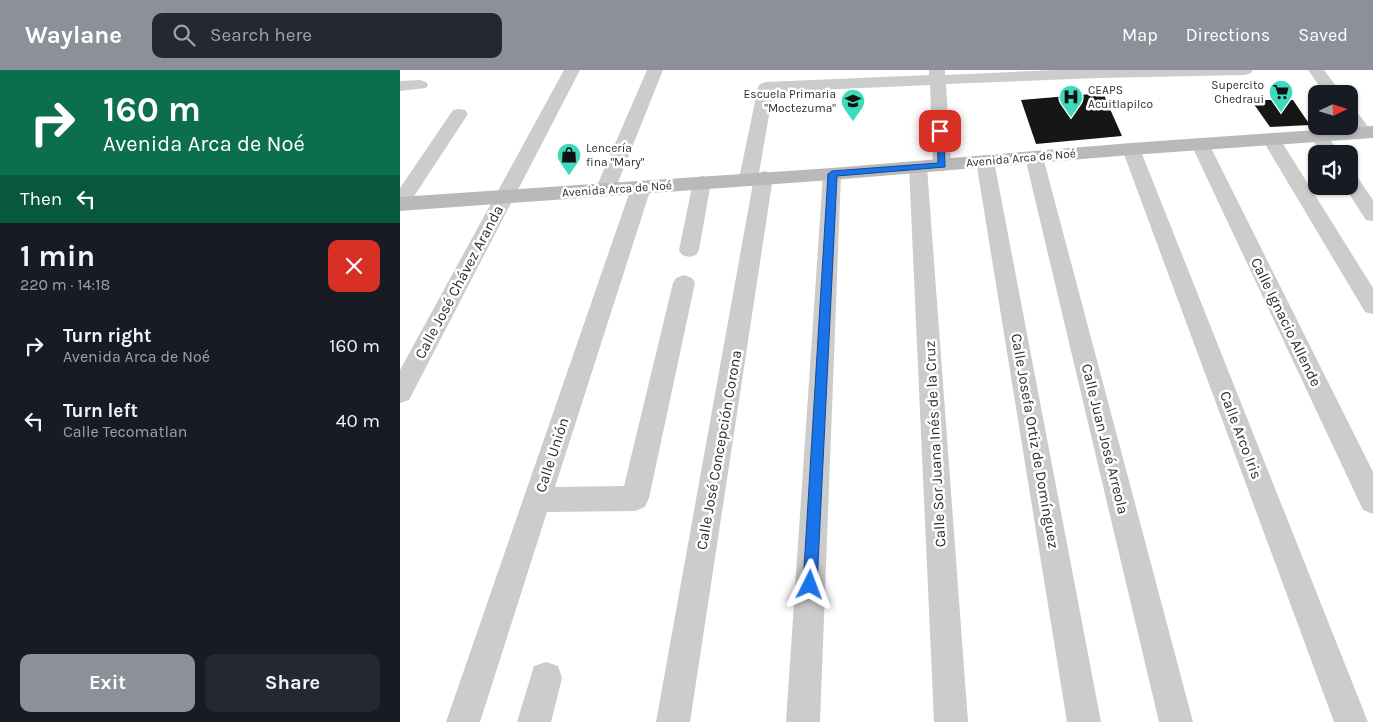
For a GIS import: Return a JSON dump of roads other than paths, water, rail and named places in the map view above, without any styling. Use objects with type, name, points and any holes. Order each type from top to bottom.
[{"type":"main road","name":"Avenida Arca de Noé","points":[[400,204],[832,174],[1132,148],[1368,132]]},
{"type":"street","name":"Calle José Chávez Aranda","points":[[400,393],[572,70]]},
{"type":"street","points":[[605,190],[655,70]]},
{"type":"street","points":[[938,75],[1245,70]]},
{"type":"street","points":[[1316,70],[1327,85]]},
{"type":"street","name":"Calle Sor Juana Inés de la Cruz","points":[[938,75],[930,166],[951,722]]},
{"type":"street","name":"Calle José Concepción Corona","points":[[673,722],[756,178],[766,87],[938,75]]},
{"type":"street","points":[[400,86],[420,85]]},
{"type":"street","points":[[400,204],[459,114]]},
{"type":"street","points":[[1358,123],[1368,132]]},
{"type":"street","points":[[1319,136],[1325,145]]},
{"type":"street","points":[[1271,139],[1373,306]]},
{"type":"street","name":"Calle Ignacio Allende","points":[[1200,144],[1373,501]]},
{"type":"street","name":"Calle Arco Iris","points":[[1132,148],[1351,722]]},
{"type":"street","name":"Calle Juan José Arreola","points":[[1034,157],[1176,722]]},
{"type":"street","name":"Calle Josefa Ortiz de Domínguez","points":[[985,161],[1084,722]]},
{"type":"street","points":[[803,722],[832,174]]},
{"type":"street","points":[[689,250],[702,182]]},
{"type":"street","name":"Calle Unión","points":[[463,722],[642,188]]},
{"type":"street","points":[[1358,192],[1373,215]]},
{"type":"street","points":[[537,500],[635,498],[684,283]]},
{"type":"street","points":[[534,722],[546,678]]},
{"type":"place","name":"Supercito Chedraui","points":[[1281,113]]},
{"type":"place","name":"CEAPS Acuitlapilco","points":[[1071,118]]},
{"type":"place","name":"Escuela Primaria \"Moctezuma\"","points":[[853,122]]},
{"type":"place","name":"Lencería fina \"Mary\"","points":[[569,176]]}]
